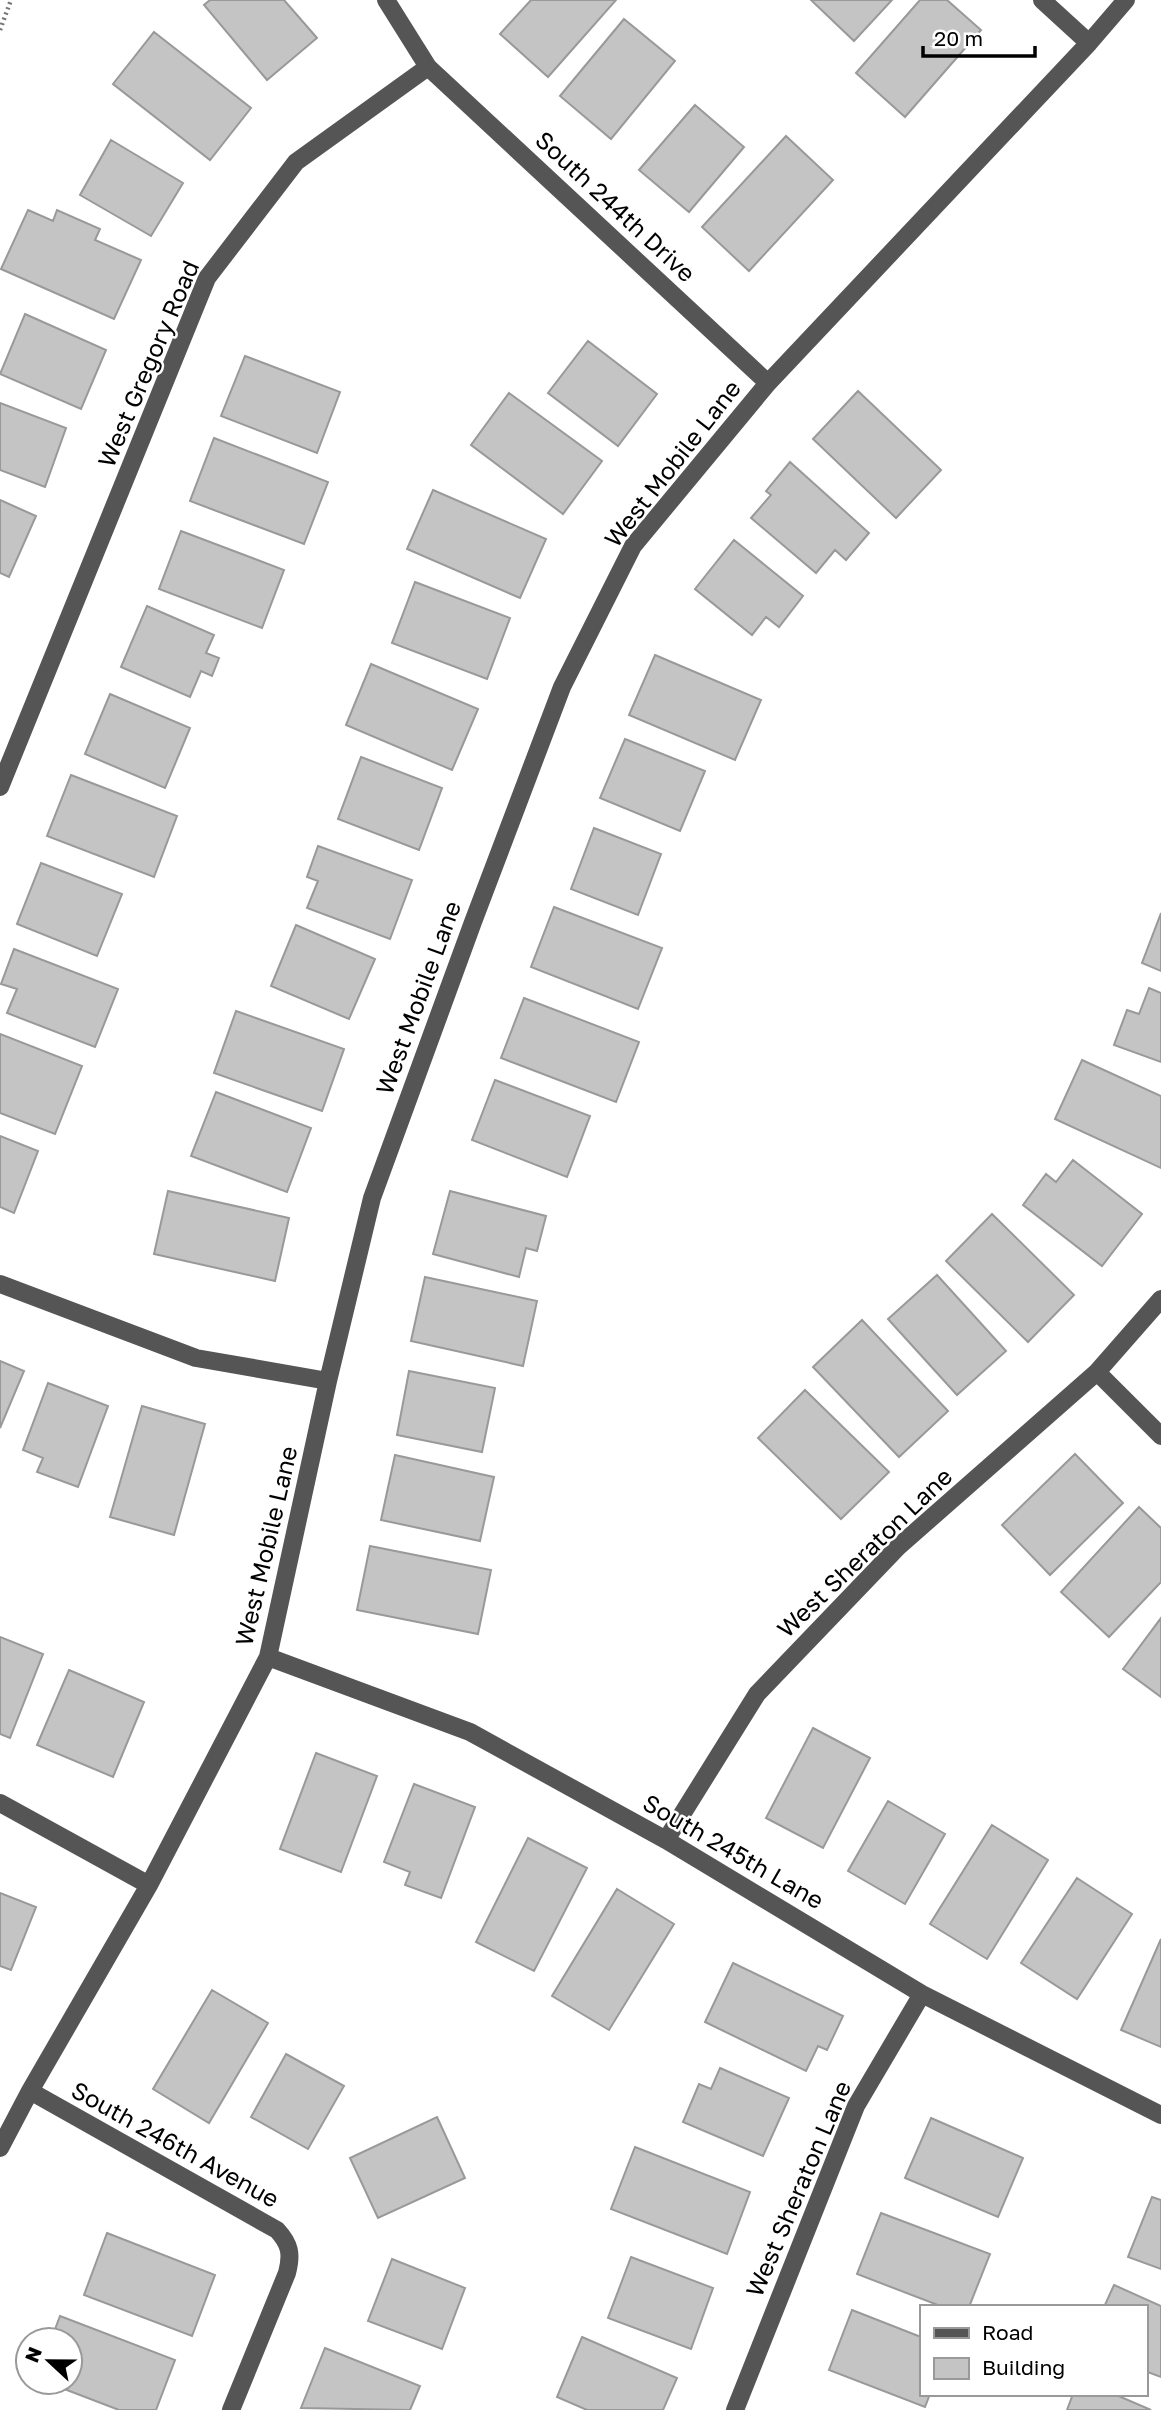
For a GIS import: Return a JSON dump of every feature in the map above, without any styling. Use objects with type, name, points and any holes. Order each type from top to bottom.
[{"type":"street","points":[[386,0],[428,67]]},
{"type":"street","points":[[1042,0],[1089,43]]},
{"type":"street","name":"West Mobile Lane","points":[[0,2148],[149,1885],[268,1657],[328,1381],[372,1198],[562,687],[633,546],[768,383],[1089,43],[1126,0]]},
{"type":"street","name":"South 244th Drive","points":[[428,67],[768,383]]},
{"type":"street","name":"West Gregory Road","points":[[0,787],[207,278],[296,162],[428,67]]},
{"type":"street","points":[[0,1284],[196,1358],[328,1381]]},
{"type":"street","name":"West Sheraton Lane","points":[[666,1840],[757,1694],[898,1547],[1097,1372],[1161,1300]]},
{"type":"street","points":[[1097,1372],[1161,1436]]},
{"type":"street","name":"South 245th Lane","points":[[268,1657],[470,1732],[666,1840],[922,1994],[1161,2115]]},
{"type":"street","points":[[0,1803],[149,1885]]},
{"type":"street","name":"West Sheraton Lane","points":[[735,2410],[856,2106],[922,1994]]},
{"type":"street","name":"South 246th Avenue","points":[[30,2091],[277,2230],[290,2248],[291,2259],[287,2273],[231,2410]]},
{"type":"path","points":[[0,30],[11,0]]},
{"type":"building","points":[[210,0],[284,0],[317,38],[267,80],[204,5]]},
{"type":"building","points":[[531,0],[616,0],[548,77],[500,34]]},
{"type":"building","points":[[811,0],[892,0],[854,41]]},
{"type":"building","points":[[920,0],[947,0],[981,30],[905,117],[856,73]]},
{"type":"building","points":[[624,19],[675,61],[611,139],[560,96]]},
{"type":"building","points":[[154,32],[251,108],[210,160],[113,84]]},
{"type":"building","points":[[695,105],[744,147],[689,212],[639,170]]},
{"type":"building","points":[[786,136],[833,180],[749,271],[702,227]]},
{"type":"building","points":[[111,140],[183,183],[151,236],[80,195]]},
{"type":"building","points":[[28,210],[53,221],[57,210],[100,229],[95,240],[141,260],[114,319],[1,269]]},
{"type":"building","points":[[25,314],[106,350],[81,409],[0,374]]},
{"type":"building","points":[[588,341],[657,394],[618,446],[548,393]]},
{"type":"building","points":[[245,356],[340,392],[317,453],[221,416]]},
{"type":"building","points":[[858,391],[941,470],[896,518],[813,439]]},
{"type":"building","points":[[509,393],[602,461],[563,514],[471,445]]},
{"type":"building","points":[[0,403],[66,428],[45,487],[0,470]]},
{"type":"building","points":[[214,438],[328,482],[304,544],[190,501]]},
{"type":"building","points":[[790,462],[869,533],[846,560],[835,550],[816,573],[751,518],[771,495],[766,491]]},
{"type":"building","points":[[433,490],[546,539],[520,598],[407,549]]},
{"type":"building","points":[[0,500],[36,516],[9,577],[0,573]]},
{"type":"building","points":[[181,531],[284,570],[262,628],[159,589]]},
{"type":"building","points":[[734,540],[803,596],[779,627],[766,617],[752,635],[695,589]]},
{"type":"building","points":[[415,582],[510,618],[487,679],[392,643]]},
{"type":"building","points":[[147,606],[214,635],[206,653],[219,658],[212,676],[201,671],[190,697],[121,667]]},
{"type":"building","points":[[655,655],[761,700],[735,760],[629,715]]},
{"type":"building","points":[[371,664],[478,709],[452,770],[346,725]]},
{"type":"building","points":[[110,694],[190,728],[165,788],[85,754]]},
{"type":"building","points":[[625,739],[705,771],[680,831],[600,798]]},
{"type":"building","points":[[361,757],[442,788],[419,850],[338,819]]},
{"type":"building","points":[[71,775],[177,816],[154,877],[47,836]]},
{"type":"building","points":[[594,828],[661,854],[638,915],[571,889]]},
{"type":"building","points":[[318,846],[412,880],[390,939],[307,908],[318,881],[307,877]]},
{"type":"building","points":[[41,863],[122,894],[97,956],[17,924]]},
{"type":"building","points":[[554,907],[662,948],[638,1009],[531,967]]},
{"type":"building","points":[[1161,913],[1161,971],[1142,963]]},
{"type":"building","points":[[296,925],[375,959],[349,1019],[271,986]]},
{"type":"building","points":[[14,949],[118,989],[95,1047],[7,1013],[17,989],[1,984]]},
{"type":"building","points":[[1149,988],[1161,993],[1161,1062],[1114,1045],[1127,1010],[1139,1014]]},
{"type":"building","points":[[524,998],[639,1042],[616,1102],[501,1058]]},
{"type":"building","points":[[236,1011],[344,1049],[322,1111],[214,1073]]},
{"type":"building","points":[[0,1034],[82,1066],[55,1134],[0,1113]]},
{"type":"building","points":[[1082,1060],[1161,1096],[1161,1168],[1055,1119]]},
{"type":"building","points":[[495,1080],[590,1116],[567,1177],[472,1140]]},
{"type":"building","points":[[216,1092],[311,1128],[287,1192],[191,1156]]},
{"type":"building","points":[[0,1136],[38,1151],[14,1213],[0,1207]]},
{"type":"building","points":[[1073,1160],[1142,1214],[1102,1266],[1023,1205],[1046,1174],[1056,1182]]},
{"type":"building","points":[[168,1191],[289,1218],[275,1281],[154,1254]]},
{"type":"building","points":[[450,1191],[546,1216],[537,1251],[526,1248],[519,1277],[433,1254]]},
{"type":"building","points":[[992,1214],[1074,1295],[1028,1342],[946,1261]]},
{"type":"building","points":[[937,1275],[1006,1351],[957,1395],[888,1319]]},
{"type":"building","points":[[425,1277],[537,1301],[523,1366],[411,1341]]},
{"type":"building","points":[[862,1320],[948,1411],[899,1457],[813,1367]]},
{"type":"building","points":[[0,1361],[24,1371],[0,1428]]},
{"type":"building","points":[[409,1371],[495,1388],[482,1452],[397,1435]]},
{"type":"building","points":[[48,1383],[108,1406],[78,1487],[37,1472],[43,1458],[23,1450]]},
{"type":"building","points":[[805,1390],[889,1472],[841,1519],[758,1438]]},
{"type":"building","points":[[142,1406],[205,1424],[174,1535],[110,1517]]},
{"type":"building","points":[[1075,1454],[1123,1503],[1050,1575],[1002,1525]]},
{"type":"building","points":[[395,1455],[494,1477],[480,1541],[381,1520]]},
{"type":"building","points":[[1139,1507],[1161,1528],[1161,1582],[1109,1637],[1061,1592]]},
{"type":"building","points":[[370,1546],[491,1570],[478,1634],[357,1610]]},
{"type":"building","points":[[1161,1618],[1161,1697],[1123,1669]]},
{"type":"building","points":[[0,1637],[43,1654],[10,1738],[0,1734]]},
{"type":"building","points":[[69,1670],[144,1702],[113,1777],[37,1745]]},
{"type":"building","points":[[813,1728],[870,1758],[823,1848],[766,1818]]},
{"type":"building","points":[[316,1753],[377,1776],[341,1872],[280,1849]]},
{"type":"building","points":[[414,1784],[475,1807],[441,1898],[405,1885],[410,1872],[384,1862]]},
{"type":"building","points":[[888,1801],[945,1834],[905,1904],[848,1871]]},
{"type":"building","points":[[992,1825],[1048,1860],[987,1959],[930,1924]]},
{"type":"building","points":[[528,1838],[587,1868],[534,1971],[476,1942]]},
{"type":"building","points":[[1077,1878],[1132,1914],[1077,1999],[1021,1963]]},
{"type":"building","points":[[617,1889],[674,1924],[609,2030],[552,1996]]},
{"type":"building","points":[[0,1893],[36,1907],[11,1970],[0,1966]]},
{"type":"building","points":[[1161,1939],[1161,2047],[1121,2030]]},
{"type":"building","points":[[733,1963],[843,2016],[827,2050],[818,2046],[806,2071],[705,2022]]},
{"type":"building","points":[[212,1990],[268,2023],[209,2123],[153,2089]]},
{"type":"building","points":[[286,2054],[344,2086],[308,2149],[251,2117]]},
{"type":"building","points":[[720,2068],[789,2098],[763,2156],[683,2122],[699,2084],[711,2089]]},
{"type":"building","points":[[437,2117],[465,2178],[378,2218],[350,2158]]},
{"type":"building","points":[[931,2118],[1023,2158],[998,2217],[905,2178]]},
{"type":"building","points":[[635,2147],[750,2192],[727,2254],[611,2209]]},
{"type":"building","points":[[1152,2197],[1161,2200],[1161,2269],[1128,2257]]},
{"type":"building","points":[[881,2213],[990,2254],[970,2305],[938,2305],[857,2274]]},
{"type":"building","points":[[107,2233],[215,2275],[192,2336],[84,2295]]},
{"type":"building","points":[[631,2257],[713,2288],[691,2349],[608,2318]]},
{"type":"building","points":[[392,2259],[465,2288],[442,2349],[368,2321]]},
{"type":"building","points":[[1114,2285],[1161,2306],[1161,2377],[1147,2372],[1147,2305],[1105,2305]]},
{"type":"building","points":[[852,2310],[920,2337],[920,2396],[929,2396],[925,2407],[829,2370]]},
{"type":"building","points":[[60,2316],[175,2360],[156,2410],[119,2410],[82,2396],[84,2326],[56,2326]]},
{"type":"building","points":[[582,2337],[677,2378],[663,2410],[587,2410],[557,2397]]},
{"type":"building","points":[[325,2348],[420,2386],[410,2410],[301,2408]]},
{"type":"building","points":[[1072,2396],[1119,2396],[1151,2410],[1067,2410]]}]
